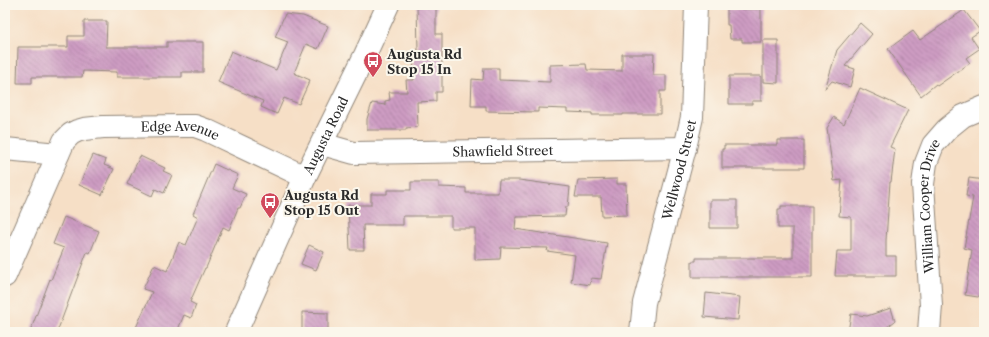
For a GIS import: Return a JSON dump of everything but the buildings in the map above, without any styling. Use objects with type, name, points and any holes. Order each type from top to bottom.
[{"type":"street","name":"Augusta Road","points":[[236,332],[305,177],[388,5]]},
{"type":"street","name":"Wellwood Street","points":[[641,332],[644,303],[692,117],[696,5]]},
{"type":"street","name":"William Cooper Drive","points":[[929,332],[931,305],[923,184],[926,163],[933,145],[947,128],[963,116],[984,107]]},
{"type":"street","name":"Edge Avenue","points":[[5,276],[64,141],[71,134],[77,131],[84,129],[118,127],[195,126],[305,177]]},
{"type":"street","name":"Shawfield Street","points":[[322,144],[354,153],[685,148]]},
{"type":"street","points":[[5,149],[58,154]]},
{"type":"place","name":"Augusta Rd Stop 15 In","points":[[373,78]]},
{"type":"place","name":"Augusta Rd Stop 15 Out","points":[[270,219]]}]
